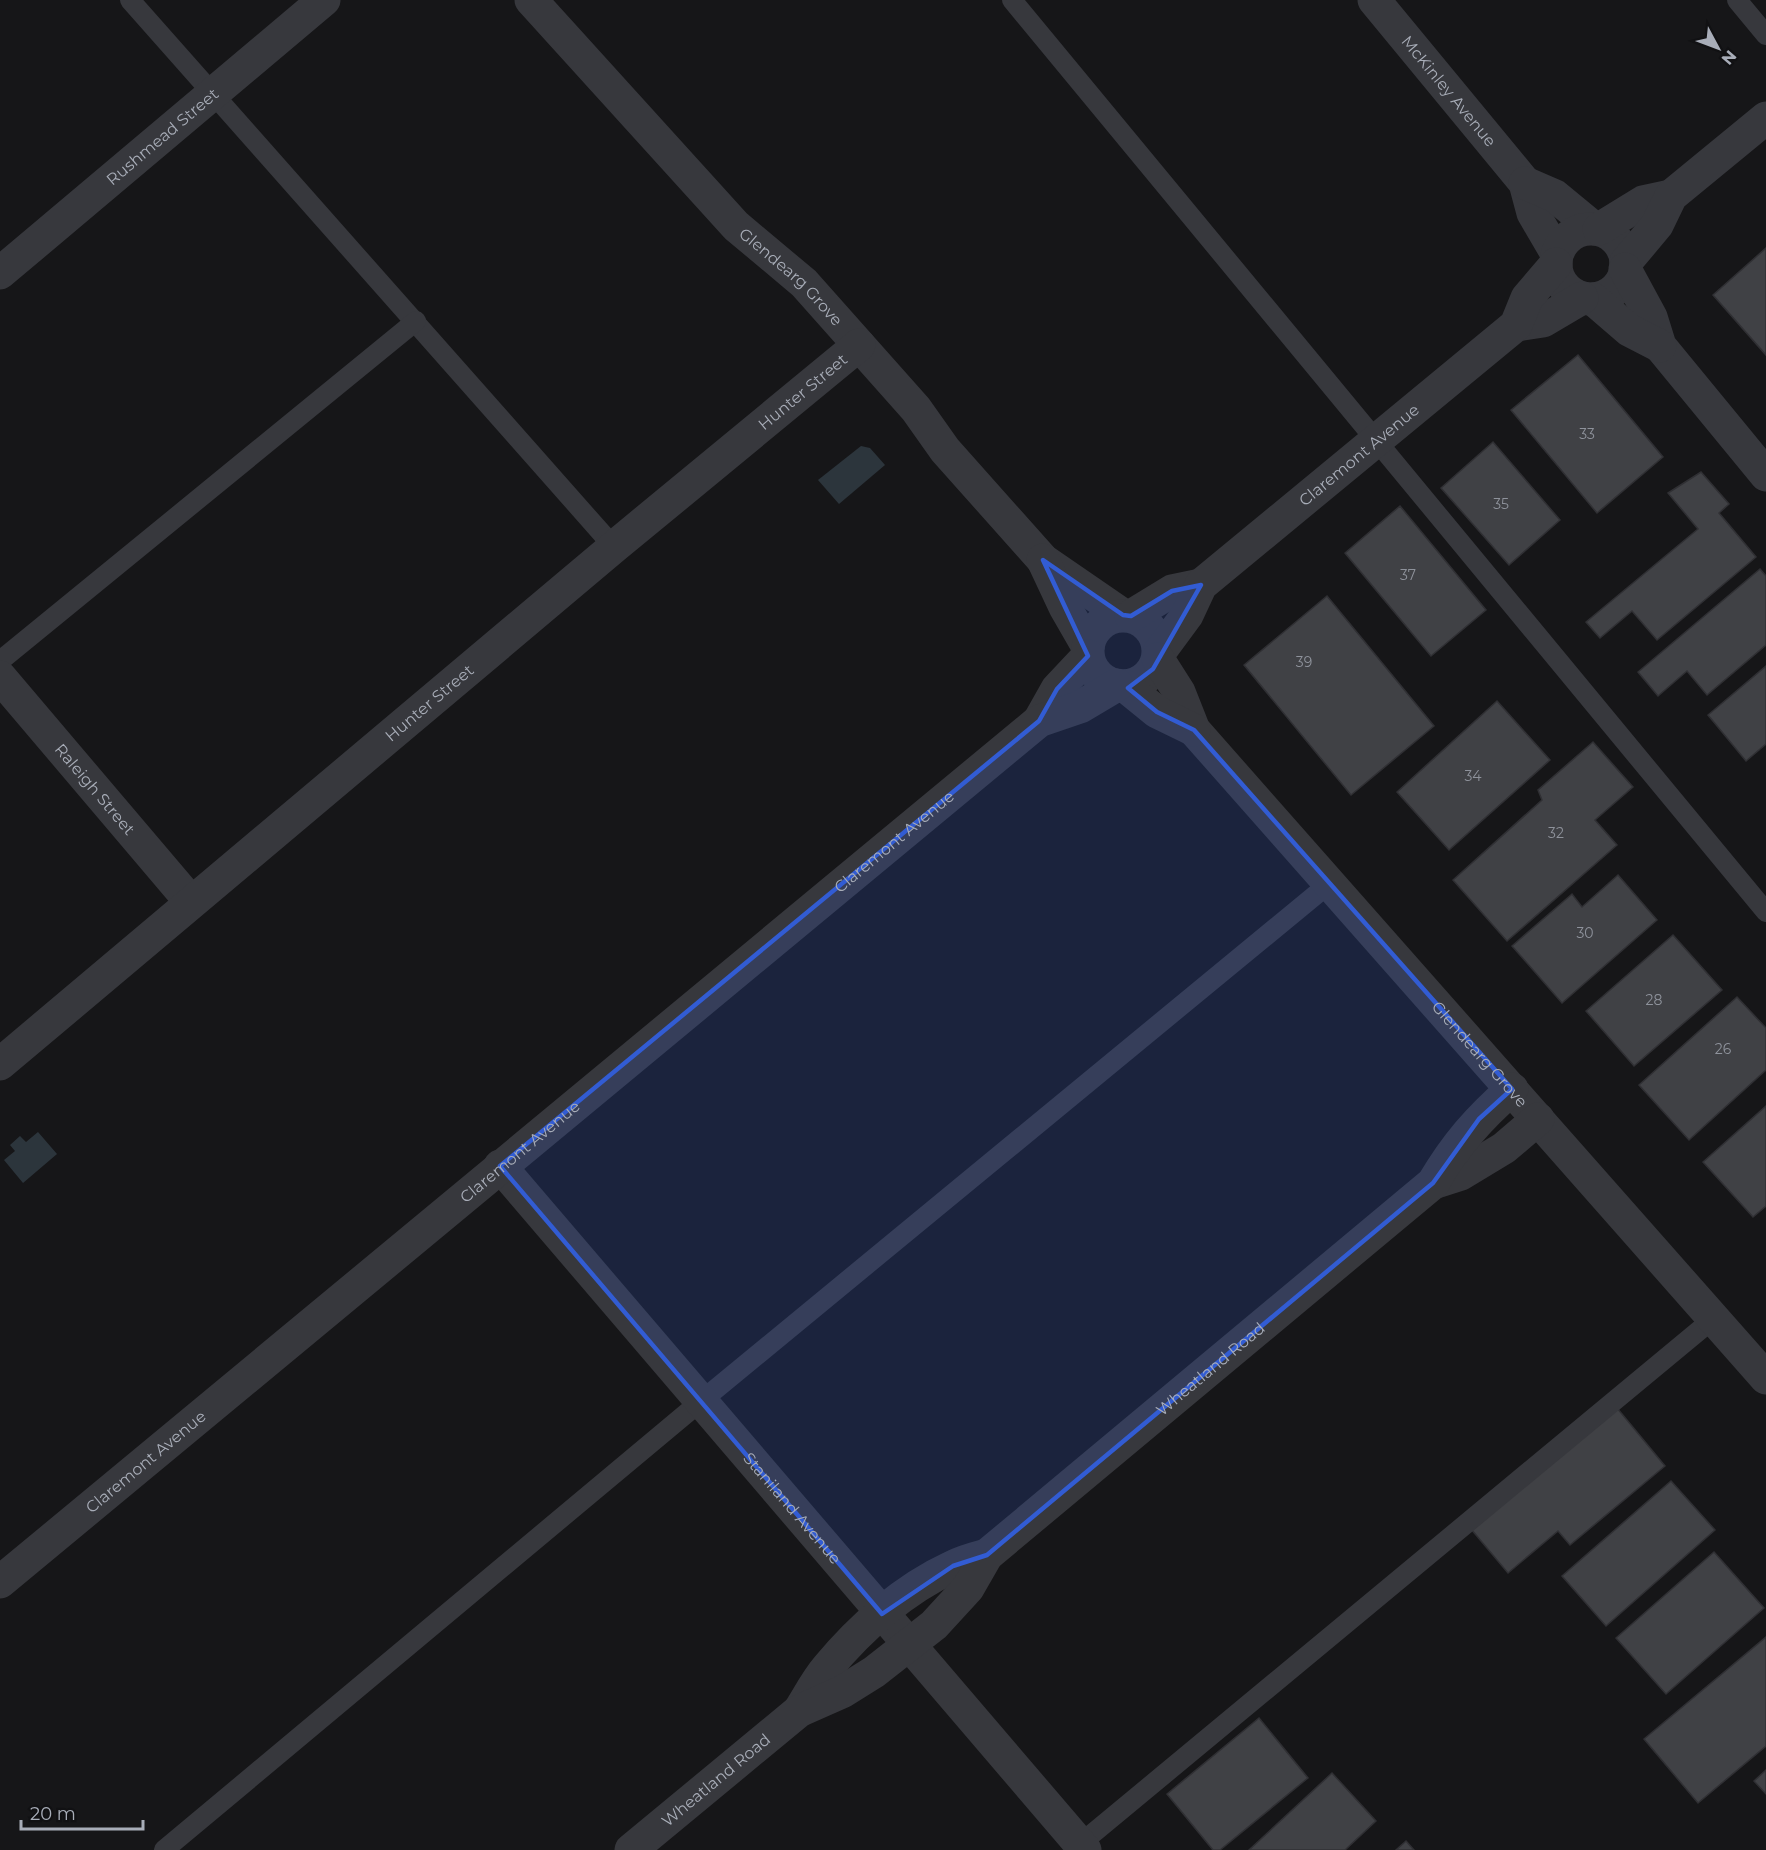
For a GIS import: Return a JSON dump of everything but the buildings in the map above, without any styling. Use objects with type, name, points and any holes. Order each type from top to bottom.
[{"type":"street","name":"Rushmead Street","points":[[0,273],[324,0]]},
{"type":"street","name":"Glendearg Grove","points":[[531,0],[736,226],[804,283],[916,409],[945,450],[1043,560],[1127,615]]},
{"type":"street","name":"McKinley Avenue","points":[[1374,0],[1525,183],[1533,213],[1556,259]]},
{"type":"street","points":[[1587,298],[1604,296],[1614,290],[1622,281],[1626,266],[1656,225],[1671,196],[1766,118]]},
{"type":"street","name":"McKinley Avenue","points":[[1525,183],[1555,196],[1597,229]]},
{"type":"street","points":[[1597,229],[1643,202],[1671,196]]},
{"type":"street","points":[[1660,346],[1629,330],[1587,298],[1573,294],[1560,282],[1556,259],[1562,243],[1571,234],[1582,229],[1597,229],[1610,233],[1618,241],[1624,251],[1626,266],[1651,316],[1660,346],[1766,475]]},
{"type":"street","name":"Claremont Avenue","points":[[1158,656],[1187,615],[1201,585],[1516,325],[1527,298],[1556,259]]},
{"type":"street","name":"Claremont Avenue","points":[[1516,325],[1543,321],[1587,298]]},
{"type":"street","name":"Hunter Street","points":[[0,1064],[614,547],[859,345]]},
{"type":"street","name":"Glendearg Grove","points":[[1043,560],[1088,651]]},
{"type":"street","name":"Claremont Avenue","points":[[1127,615],[1172,591],[1201,585]]},
{"type":"street","points":[[1127,615],[1143,621],[1152,629],[1158,641],[1158,656],[1153,669],[1146,678],[1121,686],[1106,682],[1098,675],[1091,666],[1088,651],[1092,635],[1100,624],[1110,618],[1127,615]]},
{"type":"street","name":"Claremont Avenue","points":[[1039,721],[1057,689],[1088,651]]},
{"type":"street","name":"Glendearg Grove","points":[[1158,656],[1179,692],[1194,730],[1766,1378]]},
{"type":"street","name":"Raleigh Street","points":[[0,677],[191,902]]},
{"type":"street","name":"Glendearg Grove","points":[[1121,686],[1157,712],[1194,730]]},
{"type":"street","name":"Claremont Avenue","points":[[0,1582],[1039,721],[1080,706],[1121,686]]},
{"type":"street","name":"Wheatland Road","points":[[631,1850],[799,1711],[842,1692],[874,1672],[942,1617],[962,1595],[987,1555],[1433,1183],[1450,1154],[1479,1119],[1512,1089]]},
{"type":"street","name":"Wheatland Road","points":[[1433,1183],[1461,1174],[1504,1148],[1538,1119]]},
{"type":"street","name":"Staniland Avenue","points":[[500,1166],[1079,1848]]},
{"type":"street","name":"Wheatland Road","points":[[799,1711],[825,1670],[849,1642],[882,1614],[916,1587],[953,1566],[987,1555]]},
{"type":"lane","points":[[130,0],[614,547]]},
{"type":"lane","points":[[1012,0],[1766,912]]},
{"type":"lane","points":[[1737,0],[1766,35]]},
{"type":"lane","points":[[0,661],[416,321]]},
{"type":"lane","points":[[164,1850],[700,1402],[1330,883]]},
{"type":"lane","points":[[1079,1848],[1713,1319]]},
{"type":"highlighted area","points":[[1043,560],[1123,615],[1131,616],[1172,591],[1201,585],[1153,669],[1128,688],[1157,712],[1194,730],[1512,1089],[1479,1119],[1433,1183],[987,1555],[953,1566],[882,1614],[500,1166],[1039,721],[1057,689],[1088,656]]},
{"type":"shaded area","points":[[861,446],[870,448],[885,465],[839,504],[818,480]]},
{"type":"shaded area","points":[[38,1132],[57,1154],[23,1183],[4,1160],[15,1151],[10,1145],[20,1136],[26,1142]]}]
